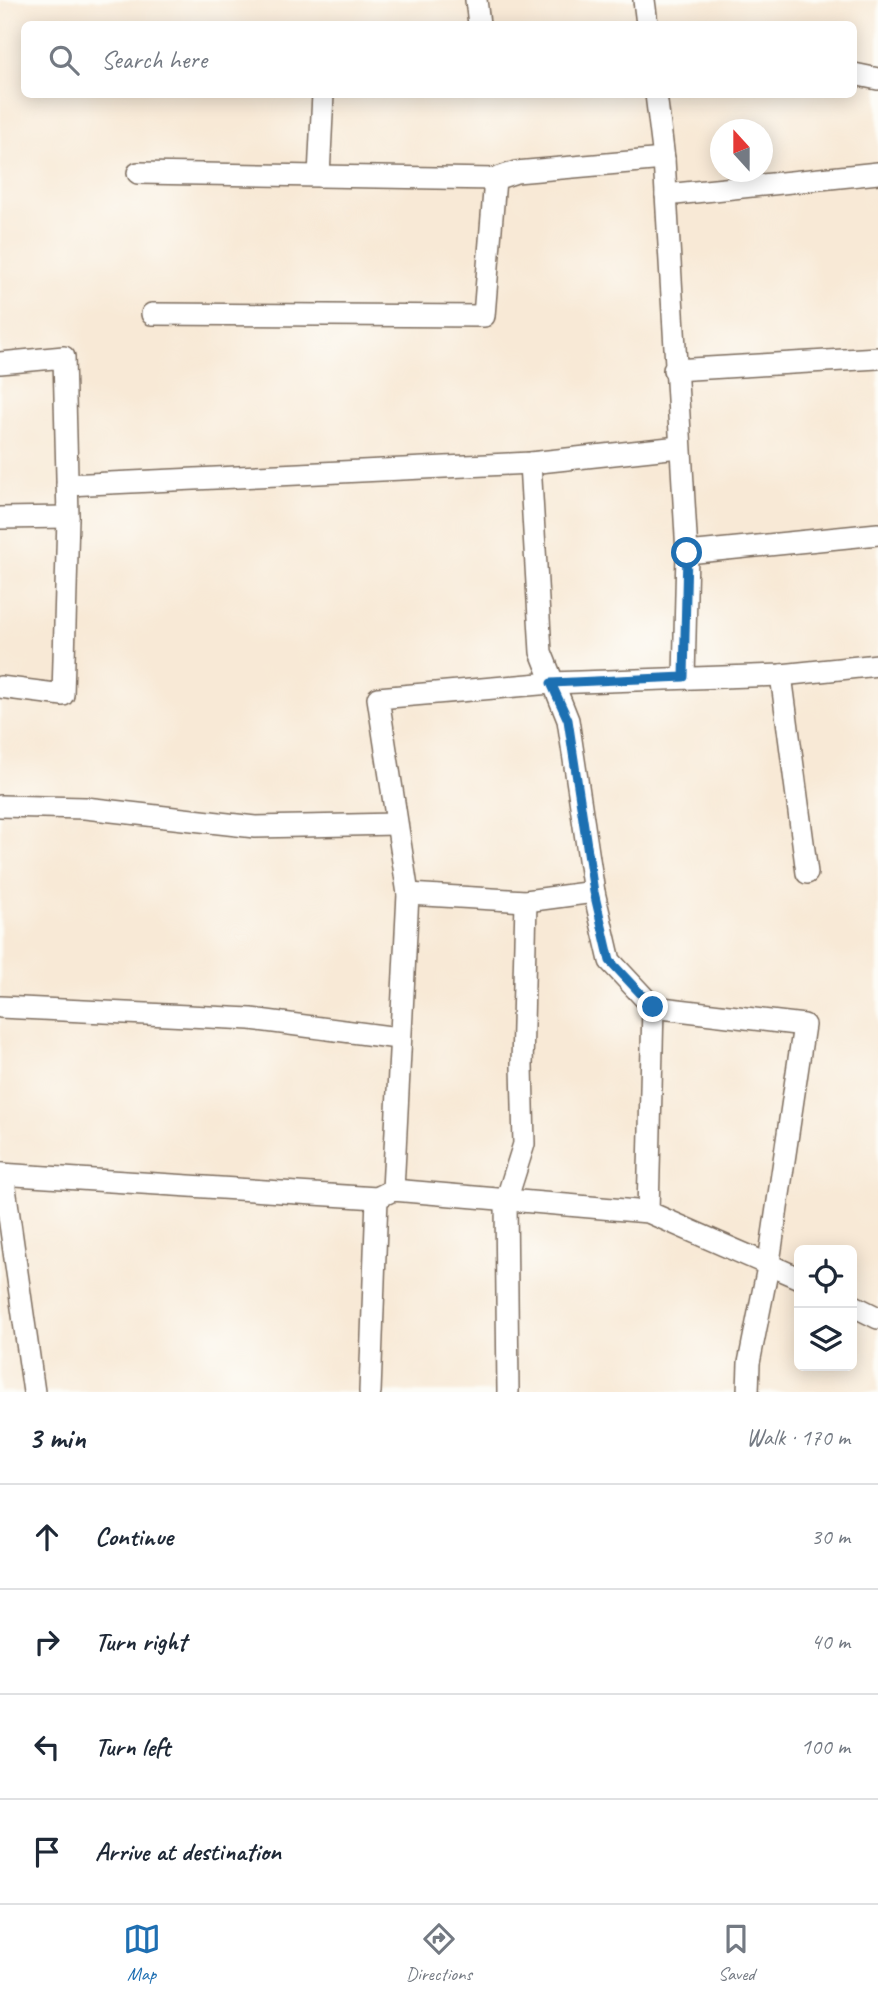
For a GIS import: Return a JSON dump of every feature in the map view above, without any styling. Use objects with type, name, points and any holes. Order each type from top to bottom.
[{"type":"street","points":[[476,0],[478,21]]},
{"type":"street","points":[[644,0],[647,21]]},
{"type":"street","points":[[857,75],[878,79]]},
{"type":"street","points":[[319,176],[323,98]]},
{"type":"street","points":[[656,98],[664,159],[674,370],[687,553],[684,677]]},
{"type":"street","points":[[138,173],[495,178],[516,172],[664,159]]},
{"type":"street","points":[[666,195],[878,173]]},
{"type":"street","points":[[152,314],[484,316],[495,178]]},
{"type":"street","points":[[0,363],[64,357],[68,517],[64,695],[0,687]]},
{"type":"street","points":[[674,370],[878,358]]},
{"type":"street","points":[[67,485],[530,463],[679,447]]},
{"type":"street","points":[[530,463],[541,652],[551,683],[568,720],[594,892],[610,961],[653,1007],[804,1025],[769,1262],[749,1363],[748,1392]]},
{"type":"street","points":[[0,518],[68,517]]},
{"type":"street","points":[[687,553],[878,534]]},
{"type":"street","points":[[370,1392],[408,894],[378,698],[551,683],[781,675],[878,665]]},
{"type":"street","points":[[781,675],[807,873]]},
{"type":"street","points":[[0,806],[85,808],[256,827],[396,824]]},
{"type":"street","points":[[408,894],[526,901],[594,892]]},
{"type":"street","points":[[508,1392],[506,1201],[524,1144],[522,1066],[526,901]]},
{"type":"street","points":[[0,1007],[251,1019],[398,1038]]},
{"type":"street","points":[[648,1212],[653,1007]]},
{"type":"street","points":[[34,1392],[2,1174],[506,1201],[648,1212],[769,1262],[794,1275]]},
{"type":"street","points":[[857,1308],[878,1318]]},
{"type":"route","points":[[653,1007],[610,961],[594,892],[568,720],[551,683],[684,677],[687,553]]}]
